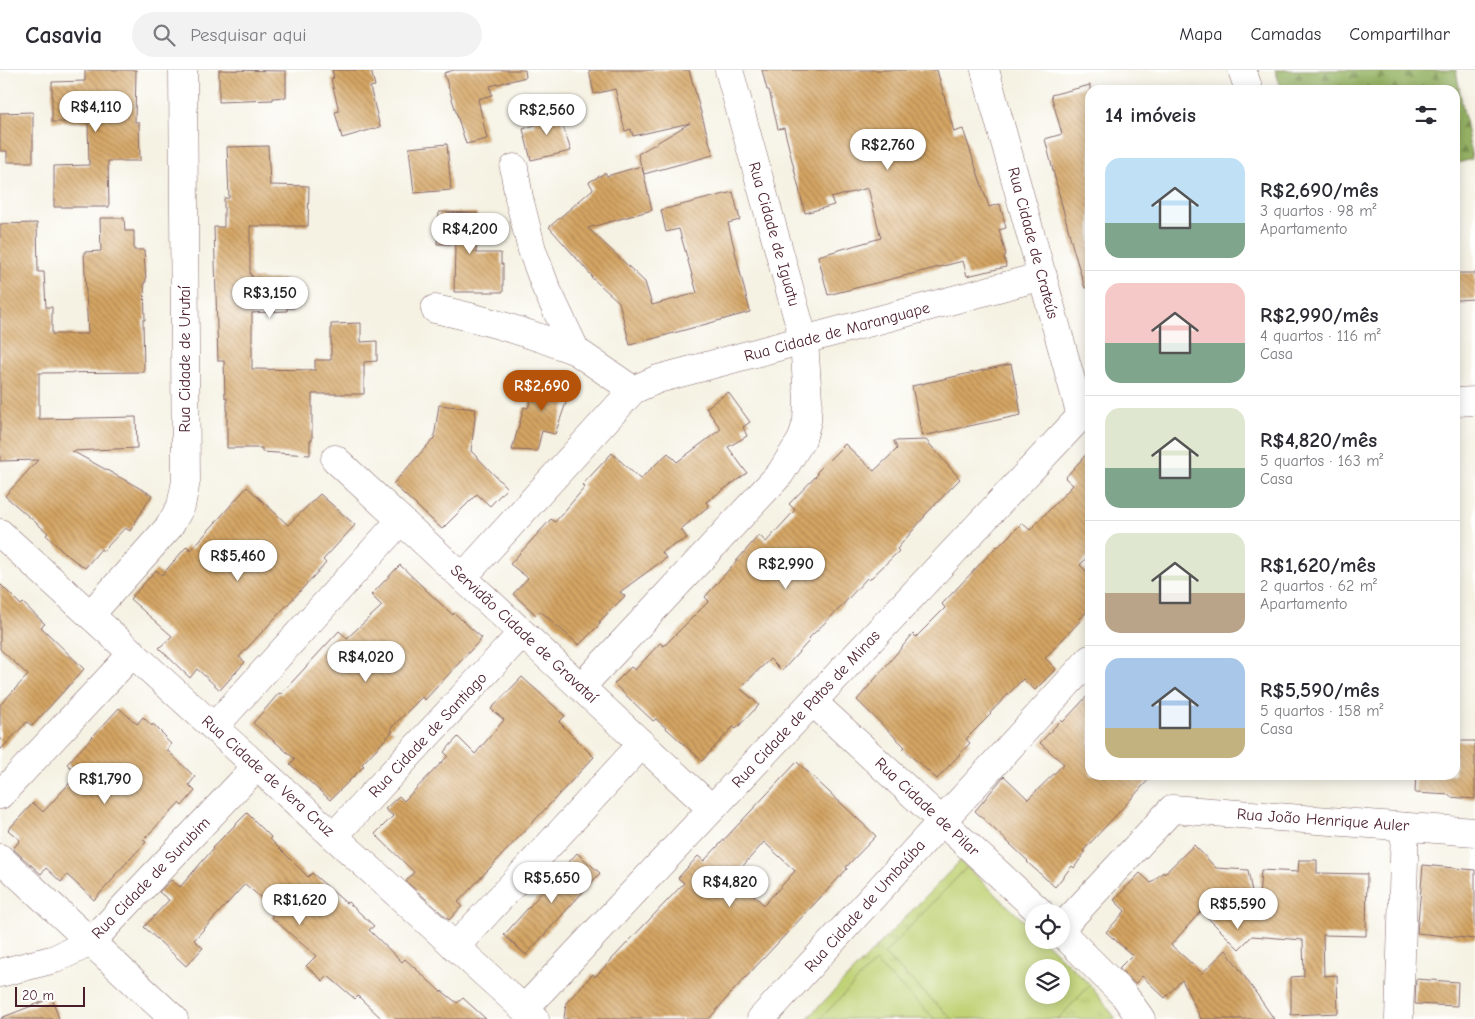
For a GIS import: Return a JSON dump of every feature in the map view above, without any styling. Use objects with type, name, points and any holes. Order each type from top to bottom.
[{"type":"street","name":"Rua Cidade de Urutaí","points":[[91,614],[170,526],[181,506],[186,481],[183,70]]},
{"type":"street","name":"Rua Cidade de Iguatu","points":[[581,687],[780,474],[802,439],[807,421],[808,400],[804,341],[729,70]]},
{"type":"street","name":"Rua Cidade de Crateús","points":[[986,70],[1043,276],[1085,413]]},
{"type":"street","points":[[1242,70],[1246,85]]},
{"type":"street","points":[[514,168],[519,198],[532,250],[546,288],[576,351]]},
{"type":"street","name":"Rua Cidade de Maranguape","points":[[633,390],[658,379],[1043,276]]},
{"type":"street","points":[[435,309],[512,328],[576,351],[633,390],[463,577]]},
{"type":"street","points":[[1460,402],[1475,401]]},
{"type":"street","name":"Rua Cidade de Patos de Minas","points":[[530,1014],[712,809],[1085,417]]},
{"type":"street","name":"Servidão Cidade de Gravataí","points":[[335,459],[712,809]]},
{"type":"street","points":[[214,727],[401,520]]},
{"type":"street","name":"Rua Cidade de Vera Cruz","points":[[0,533],[530,1014]]},
{"type":"street","name":"Rua Cidade de Santiago","points":[[334,836],[522,633]]},
{"type":"street","points":[[0,795],[133,653]]},
{"type":"street","name":"Rua Cidade de Umbaúba","points":[[761,1019],[1085,664]]},
{"type":"street","name":"Rua Cidade de Pilar","points":[[813,702],[1031,904]]},
{"type":"street","points":[[455,946],[642,744]]},
{"type":"street","name":"Rua Cidade de Surubim","points":[[0,974],[55,958],[91,942],[257,766]]},
{"type":"street","name":"Rua João Henrique Auler","points":[[1070,918],[1172,809],[1475,832]]},
{"type":"street","points":[[1399,1019],[1405,826]]},
{"type":"street","points":[[0,858],[91,942],[168,1017]]},
{"type":"street","points":[[1070,941],[1124,995],[1141,1019]]},
{"type":"green space","points":[[1275,70],[1456,70],[1459,85],[1280,85]]},
{"type":"green space","points":[[1460,92],[1472,159],[1460,163]]},
{"type":"green space","points":[[960,861],[1025,922],[1025,949],[1052,949],[1063,959],[1025,959],[1025,1004],[1070,1004],[1070,966],[1090,985],[1116,1019],[807,1019]]},
{"type":"green space","points":[[967,867],[1025,922],[1025,949],[1052,949],[1063,959],[1025,959],[1025,1004],[1070,1004],[1070,966],[1090,985],[1058,1019],[952,1019],[884,954]]},
{"type":"green space","points":[[875,962],[935,1019],[820,1019]]},
{"type":"building","points":[[85,70],[136,70],[135,122],[139,122],[140,161],[108,161],[109,207],[54,207],[54,166],[89,165],[88,122],[52,122],[52,82],[85,81]]},
{"type":"building","points":[[219,70],[286,71],[286,97],[273,98],[273,100],[219,102]]},
{"type":"building","points":[[332,70],[371,70],[375,86],[370,87],[380,127],[342,138],[335,112],[339,111],[331,79],[334,78]]},
{"type":"building","points":[[454,70],[525,70],[526,77],[490,86],[492,95],[478,99],[487,139],[466,144],[444,73]]},
{"type":"building","points":[[589,70],[689,70],[713,155],[644,174],[642,167],[652,210],[588,228],[645,282],[652,305],[697,293],[679,229],[666,232],[661,210],[733,192],[740,220],[728,223],[750,312],[630,345],[619,302],[591,277],[549,227],[593,189],[589,182],[605,173],[607,176],[641,166],[638,154],[690,123],[633,136],[631,129],[625,131],[615,89],[594,94]]},
{"type":"building","points":[[762,70],[937,70],[954,132],[963,129],[989,207],[1000,204],[1006,228],[999,230],[1006,255],[1004,256],[1006,267],[967,276],[963,261],[828,295],[818,256],[881,238],[868,188],[831,198],[834,205],[805,213],[784,128],[778,129],[769,90],[767,90]]},
{"type":"building","points":[[1085,86],[1085,288],[1045,139],[1062,134],[1051,95]]},
{"type":"building","points":[[558,110],[571,151],[531,160],[523,129],[535,125],[532,116]]},
{"type":"building","points":[[33,112],[33,162],[7,162],[7,151],[0,151],[0,113]]},
{"type":"building","points":[[447,144],[451,190],[414,193],[409,148]]},
{"type":"building","points":[[268,146],[270,185],[309,186],[308,226],[250,226],[250,275],[252,275],[252,278],[262,278],[262,280],[286,279],[287,281],[293,281],[294,308],[287,308],[287,311],[252,313],[252,369],[315,370],[315,360],[331,360],[331,324],[361,323],[361,342],[377,341],[377,361],[364,362],[364,394],[312,394],[312,440],[310,440],[310,455],[262,452],[262,448],[227,448],[227,398],[225,398],[224,361],[218,361],[214,227],[224,227],[224,198],[229,198],[227,147]]},
{"type":"building","points":[[439,212],[477,213],[476,253],[501,253],[503,292],[454,292],[455,244],[437,244]]},
{"type":"building","points":[[100,218],[124,218],[125,231],[134,231],[134,250],[144,250],[146,282],[144,282],[145,320],[143,320],[144,372],[39,373],[39,419],[136,417],[137,448],[72,451],[152,495],[130,531],[125,528],[103,551],[101,549],[85,568],[63,552],[46,535],[48,533],[5,496],[38,460],[0,461],[0,224],[37,223],[38,272],[44,272],[46,307],[52,307],[52,334],[88,334],[84,252],[101,251]]},
{"type":"building","points":[[1460,273],[1475,273],[1475,299],[1460,300]]},
{"type":"building","points":[[1011,364],[1021,415],[922,436],[912,386]]},
{"type":"building","points":[[539,373],[573,383],[555,434],[542,431],[537,451],[512,450],[524,407],[528,408]]},
{"type":"building","points":[[728,392],[750,422],[743,427],[747,436],[728,447],[747,473],[706,502],[709,506],[681,529],[687,538],[662,552],[666,558],[620,592],[625,596],[579,645],[540,611],[536,615],[513,594],[528,578],[510,564],[551,519],[555,522],[585,487],[582,485],[612,453],[640,479],[668,453],[677,462],[721,429],[706,408]]},
{"type":"building","points":[[439,405],[476,409],[471,451],[507,488],[490,506],[477,494],[442,529],[393,484],[434,438]]},
{"type":"building","points":[[926,440],[960,479],[924,516],[897,549],[899,551],[869,580],[867,578],[808,639],[809,641],[782,671],[770,659],[740,688],[759,705],[736,729],[733,727],[702,761],[656,719],[653,721],[614,684],[631,667],[635,670],[660,643],[664,646],[709,601],[705,597],[759,535],[766,542],[795,510],[789,504],[845,444],[874,471],[897,449],[894,441]]},
{"type":"building","points":[[1085,456],[1085,560],[1080,565],[1085,570],[1085,614],[1045,658],[1056,669],[1035,690],[1023,679],[966,739],[970,743],[937,779],[903,749],[905,747],[857,700],[913,634],[916,637],[945,608],[942,604],[997,546],[1022,523],[1030,530],[1073,485],[1065,478]]},
{"type":"building","points":[[247,487],[288,525],[320,494],[355,525],[323,560],[326,563],[239,657],[245,662],[220,690],[197,669],[190,678],[159,648],[172,636],[130,599],[156,570],[162,575],[187,546],[191,550]]},
{"type":"building","points":[[400,565],[453,615],[454,613],[482,638],[425,700],[422,697],[390,729],[393,731],[362,764],[364,766],[330,800],[290,764],[295,759],[253,723],[339,631],[347,638],[382,606],[371,595]]},
{"type":"building","points":[[0,584],[21,605],[23,603],[45,624],[41,627],[84,669],[32,726],[27,722],[0,750],[0,705],[28,675],[0,649]]},
{"type":"building","points":[[522,677],[565,716],[559,722],[594,757],[458,902],[462,906],[449,920],[406,881],[414,872],[375,834],[393,816],[385,809],[399,796],[404,801],[448,756],[444,752],[458,737],[475,754],[504,720],[491,709]]},
{"type":"building","points":[[1085,698],[1085,780],[1148,780],[1083,851],[1085,852],[1074,868],[1072,866],[1055,887],[975,811],[1004,776],[1028,799],[1064,764],[1040,743],[1061,720],[1063,722]]},
{"type":"building","points":[[119,708],[137,724],[143,717],[166,737],[171,744],[167,750],[195,777],[189,785],[195,791],[182,806],[179,803],[143,840],[146,842],[94,900],[67,875],[61,882],[46,868],[41,874],[13,849],[20,840],[8,830],[33,803],[43,812],[78,774],[67,764]]},
{"type":"building","points":[[1460,741],[1475,741],[1475,799],[1415,793],[1416,780],[1460,780]]},
{"type":"building","points":[[797,762],[876,836],[709,1019],[564,1019],[566,1003],[593,974],[595,977],[684,883],[678,878],[698,856],[704,861]],"holes":[[[764,842],[795,871],[764,905],[734,876]]]},
{"type":"building","points":[[247,813],[308,877],[312,873],[374,926],[369,930],[402,962],[405,959],[441,992],[457,1003],[463,998],[486,1019],[382,1019],[358,996],[355,999],[328,976],[323,981],[306,966],[316,956],[271,917],[276,911],[245,884],[194,940],[203,948],[186,966],[144,927],[169,900],[159,892],[171,880],[180,887],[212,848]]},
{"type":"building","points":[[1194,845],[1216,868],[1248,870],[1253,899],[1259,899],[1261,870],[1298,872],[1299,860],[1317,860],[1317,873],[1367,874],[1366,936],[1323,935],[1324,976],[1337,975],[1338,1013],[1291,1015],[1291,977],[1304,976],[1303,940],[1252,936],[1239,949],[1201,911],[1171,945],[1202,973],[1226,950],[1274,1019],[1201,1019],[1182,980],[1165,998],[1142,976],[1135,984],[1119,968],[1132,955],[1106,932],[1125,911],[1114,900],[1140,873],[1151,883],[1163,872],[1164,874]]},
{"type":"building","points":[[577,853],[600,873],[526,955],[504,935]]},
{"type":"building","points":[[1423,865],[1475,870],[1475,939],[1417,933]]},
{"type":"building","points":[[1416,979],[1458,982],[1457,1006],[1415,1004]]},
{"type":"building","points":[[52,998],[59,1019],[1,1019],[1,1018]]}]
